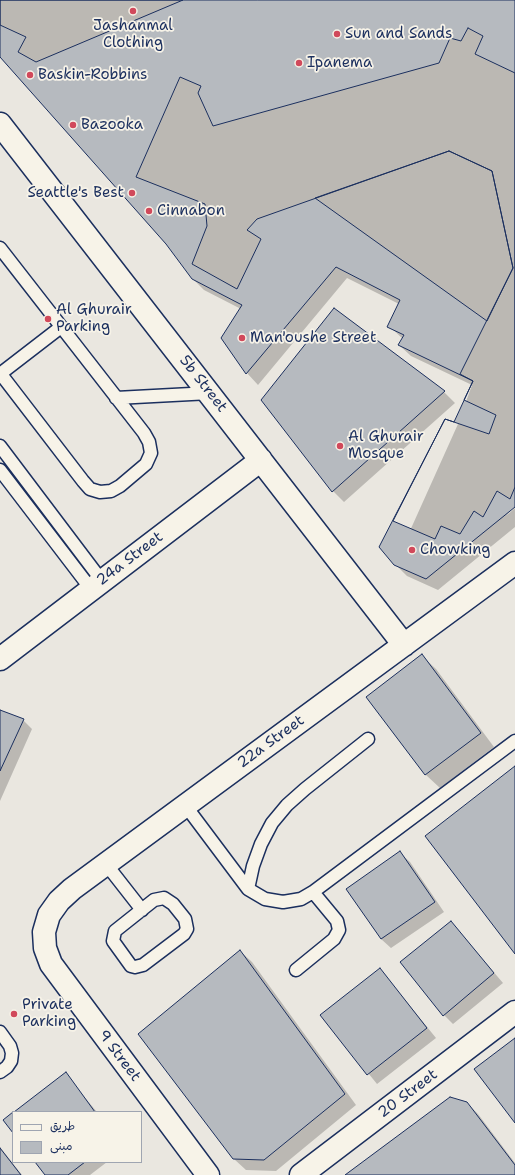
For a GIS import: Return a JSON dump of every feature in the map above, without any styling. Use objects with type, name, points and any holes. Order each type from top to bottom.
[{"type":"street","name":"5b Street","points":[[0,124],[404,645]]},
{"type":"street","name":"24a Street","points":[[0,659],[261,460]]},
{"type":"street","name":"22a Street","points":[[44,932],[49,915],[59,901],[106,864],[514,565]]},
{"type":"street","name":"9 Street","points":[[44,932],[45,948],[51,964],[208,1175]]},
{"type":"street","name":"20 Street","points":[[301,1175],[515,1012]]},
{"type":"lane","points":[[0,248],[144,433],[149,442],[150,453],[146,464],[120,486],[111,491],[100,492],[90,489],[82,481],[0,374],[61,327]]},
{"type":"lane","points":[[116,398],[210,393]]},
{"type":"lane","points":[[0,446],[97,585]]},
{"type":"lane","points":[[0,470],[97,585]]},
{"type":"lane","points":[[248,889],[253,866],[261,844],[277,817],[287,805],[305,789],[368,739]]},
{"type":"lane","points":[[185,806],[248,889],[265,899],[283,902],[301,899],[313,892],[515,741]]},
{"type":"lane","points":[[106,864],[142,910]]},
{"type":"lane","points":[[296,970],[334,939],[339,930],[337,921],[313,892]]},
{"type":"lane","points":[[164,898],[172,904],[185,919],[187,929],[184,934],[143,966],[135,968],[115,946],[112,936],[115,931],[142,910],[154,900],[164,898]]},
{"type":"lane","points":[[0,1032],[10,1046],[12,1053],[11,1060],[7,1067],[0,1072]]},
{"type":"building","points":[[0,0],[183,0],[36,62],[18,52],[26,37],[0,25]]},
{"type":"building","points":[[0,0],[515,0],[515,507],[426,579],[394,565],[379,547],[445,419],[454,422],[473,381],[398,345],[404,335],[387,327],[400,300],[336,267],[246,374],[221,338],[242,305],[192,279],[166,244],[0,57]]},
{"type":"building","points":[[468,28],[483,36],[475,54],[515,73],[515,487],[510,499],[497,491],[483,517],[474,511],[460,534],[441,526],[435,539],[393,521],[445,419],[489,434],[496,415],[464,400],[473,381],[460,374],[513,268],[492,171],[449,151],[257,219],[247,230],[261,239],[237,289],[192,264],[207,226],[205,204],[136,177],[180,77],[201,86],[198,93],[213,126],[439,63],[450,38],[461,41]]},
{"type":"building","points":[[449,151],[492,171],[513,268],[487,321],[315,198]]},
{"type":"building","name":"Al Ghurair Mosque","points":[[334,308],[445,391],[332,492],[261,400]]},
{"type":"building","points":[[422,654],[481,733],[425,775],[366,697]]},
{"type":"building","points":[[0,710],[24,719],[0,771]]},
{"type":"building","points":[[515,766],[515,954],[425,836]]},
{"type":"building","points":[[400,851],[435,902],[381,939],[346,889]]},
{"type":"building","points":[[451,921],[494,973],[443,1016],[400,962]]},
{"type":"building","points":[[240,950],[345,1094],[264,1160],[233,1159],[138,1034]]},
{"type":"building","points":[[380,968],[427,1028],[367,1075],[320,1015]]},
{"type":"building","points":[[515,1038],[515,1123],[474,1069]]},
{"type":"building","points":[[66,1072],[94,1111],[15,1111]]},
{"type":"building","points":[[450,1097],[467,1102],[515,1165],[515,1175],[345,1175]]},
{"type":"building","points":[[12,1113],[12,1132],[3,1120]]},
{"type":"building","points":[[0,1148],[21,1175],[0,1175]]},
{"type":"building","points":[[36,1163],[84,1163],[68,1175],[45,1175]]},
{"type":"place","name":"Jashanmal Clothing","points":[[133,11]]},
{"type":"place","name":"Sun and Sands","points":[[337,34]]},
{"type":"place","name":"Ipanema","points":[[299,63]]},
{"type":"place","name":"Baskin-Robbins","points":[[30,75]]},
{"type":"place","name":"Bazooka","points":[[73,125]]},
{"type":"place","name":"Seattle's Best","points":[[132,193]]},
{"type":"place","name":"Cinnabon","points":[[149,211]]},
{"type":"place","name":"Al Ghurair Parking","points":[[48,319]]},
{"type":"place","name":"Man'oushe Street","points":[[242,338]]},
{"type":"place","name":"Al Ghurair Mosque","points":[[340,446]]},
{"type":"place","name":"Chowking","points":[[412,550]]},
{"type":"place","name":"Private Parking","points":[[14,1014]]}]
